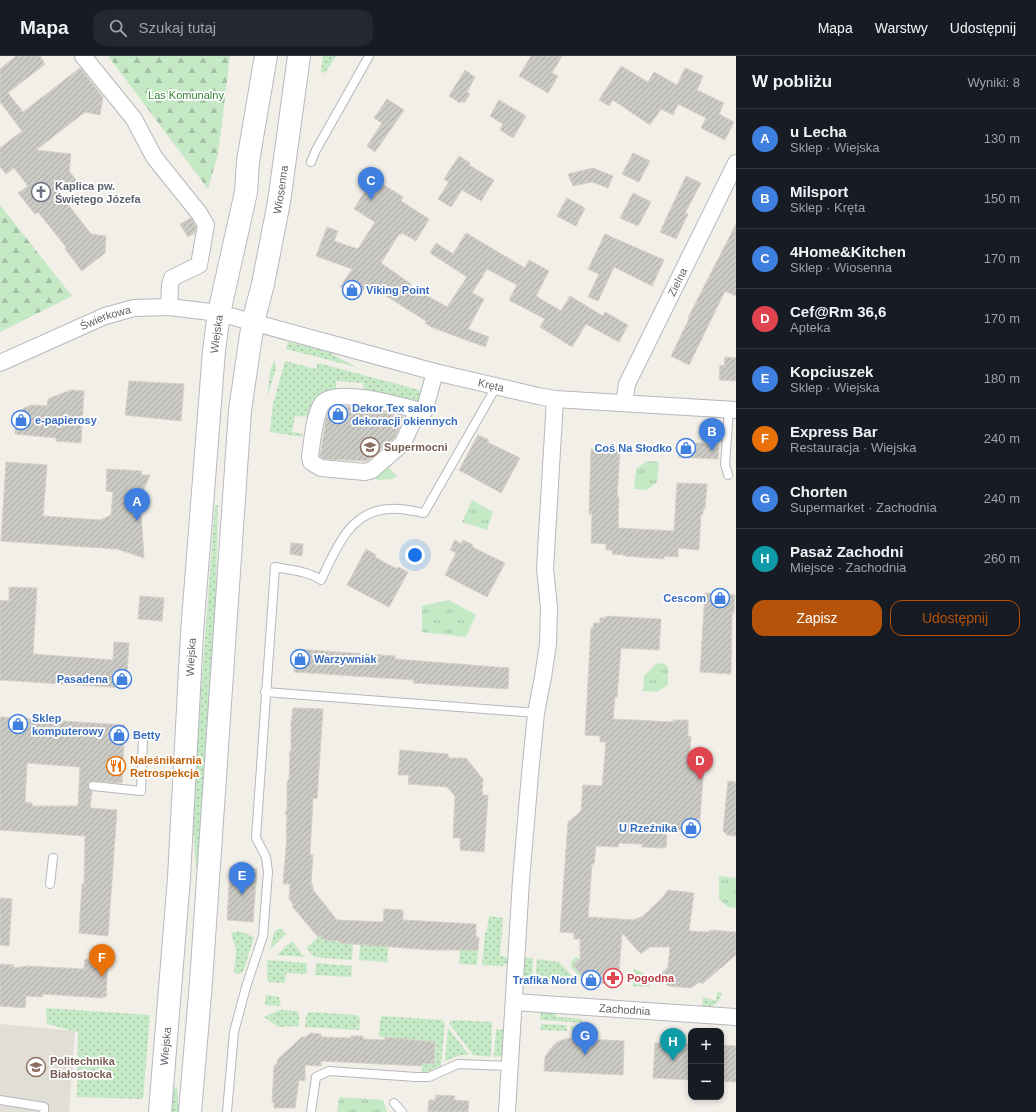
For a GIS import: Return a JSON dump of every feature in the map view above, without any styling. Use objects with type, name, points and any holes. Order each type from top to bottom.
[{"type":"main road","points":[[219,313],[246,192],[248,161],[266,56]]},
{"type":"main road","name":"Wiosenna","points":[[253,322],[263,284],[279,202],[299,56]]},
{"type":"main road","name":"Wiejska","points":[[160,1112],[179,878],[192,634],[214,351],[219,313]]},
{"type":"main road","points":[[190,1112],[201,982],[240,410],[253,322]]},
{"type":"main road","points":[[210,406],[240,410]]},
{"type":"main road","points":[[171,980],[201,982]]},
{"type":"main road","points":[[164,1057],[167,1048],[176,1043],[186,1044],[193,1052],[194,1057]]},
{"type":"street","points":[[83,56],[134,119],[154,157],[199,213],[206,224],[199,265],[172,278],[170,285],[169,307]]},
{"type":"street","name":"Zielna","points":[[624,403],[627,384],[736,163]]},
{"type":"street","name":"Świerkowa","points":[[0,364],[105,316],[134,308],[169,307],[219,313]]},
{"type":"street","name":"Wiejska","points":[[219,313],[253,322]]},
{"type":"street","name":"Kręta","points":[[253,322],[436,372],[496,387],[555,399],[732,410]]},
{"type":"street","points":[[424,412],[376,399],[334,398],[326,400],[320,406],[318,414],[310,457],[311,462],[321,468],[365,472],[372,470],[403,443],[413,421],[424,412],[436,372]]},
{"type":"street","points":[[507,1112],[522,864],[536,714],[544,677],[548,644],[549,607],[545,569],[555,399]]},
{"type":"street","name":"Zachodnia","points":[[514,1002],[736,1017]]},
{"type":"lane","points":[[311,162],[319,144],[369,56]]},
{"type":"lane","points":[[227,1112],[234,1032],[263,933],[268,872],[266,857],[256,838],[265,692],[275,568],[300,572],[315,576],[322,580],[343,536],[351,526],[360,519],[381,509],[392,508],[424,513],[496,387]]},
{"type":"lane","points":[[728,475],[725,464],[732,410]]},
{"type":"lane","points":[[265,692],[536,714]]},
{"type":"lane","points":[[93,786],[141,791],[143,739]]},
{"type":"lane","points":[[50,884],[53,858]]},
{"type":"lane","points":[[311,1112],[316,1076],[329,1071],[429,1077],[458,1064],[510,1066]]},
{"type":"lane","points":[[0,1100],[44,1107],[44,1112]]},
{"type":"lane","points":[[394,1103],[402,1112]]},
{"type":"shaded area","name":"Politechnika Białostocka","points":[[0,1024],[75,1031],[69,1112],[0,1112]]},
{"type":"green space","name":"Las Komunalny","points":[[108,56],[230,56],[218,154],[208,189]]},
{"type":"green space","points":[[323,56],[336,56],[325,73],[321,72]]},
{"type":"green space","points":[[0,205],[72,296],[0,332]]},
{"type":"green space","points":[[288,342],[328,352],[356,367],[286,349]]},
{"type":"green space","points":[[275,361],[276,369],[267,397],[271,367]]},
{"type":"green space","points":[[285,361],[316,369],[318,363],[423,391],[419,402],[415,404],[367,392],[363,389],[363,383],[336,381],[336,390],[310,417],[295,416],[292,432],[303,434],[302,437],[270,432],[273,404]]},
{"type":"green space","points":[[647,461],[659,462],[657,482],[647,490],[634,489],[636,469]]},
{"type":"green space","points":[[387,466],[397,476],[393,479],[376,480],[376,473]]},
{"type":"green space","points":[[472,500],[493,512],[487,530],[462,522]]},
{"type":"green space","points":[[215,505],[218,505],[215,633],[199,869],[196,868],[192,813]]},
{"type":"green space","points":[[449,600],[476,615],[466,637],[422,632],[422,606]]},
{"type":"green space","points":[[657,663],[664,664],[668,667],[668,685],[657,692],[643,691],[644,676]]},
{"type":"green space","points":[[719,876],[736,878],[736,908],[728,907],[719,899]]},
{"type":"green space","points":[[489,916],[503,918],[500,955],[508,958],[510,961],[502,966],[482,965],[485,933]]},
{"type":"green space","points":[[280,928],[286,934],[270,949],[274,932]]},
{"type":"green space","points":[[239,931],[254,937],[244,970],[241,974],[234,973],[236,950],[231,933]]},
{"type":"green space","points":[[320,935],[325,940],[353,944],[352,960],[314,957],[306,948]]},
{"type":"green space","points":[[292,941],[304,957],[277,955]]},
{"type":"green space","points":[[389,943],[387,962],[359,960],[360,944]]},
{"type":"green space","points":[[460,949],[478,950],[477,965],[459,964]]},
{"type":"green space","points":[[576,957],[580,959],[573,965],[587,981],[593,982],[593,984],[585,983],[571,967],[571,962]]},
{"type":"green space","points":[[524,958],[533,958],[532,982],[522,981]]},
{"type":"green space","points":[[537,959],[559,962],[574,978],[574,983],[535,981]]},
{"type":"green space","points":[[267,960],[307,963],[306,974],[286,973],[285,983],[269,982],[267,980]]},
{"type":"green space","points":[[316,963],[352,966],[351,977],[315,975]]},
{"type":"green space","points":[[634,969],[640,971],[647,977],[649,987],[633,986]]},
{"type":"green space","points":[[717,992],[722,993],[719,1000],[715,1004],[709,1007],[702,1007],[703,997],[716,1001]]},
{"type":"green space","points":[[266,995],[279,997],[281,1006],[265,1005]]},
{"type":"green space","points":[[46,1008],[150,1015],[143,1099],[77,1097],[78,1032],[47,1024]]},
{"type":"green space","points":[[280,1010],[297,1011],[299,1015],[299,1026],[279,1027],[264,1017]]},
{"type":"green space","points":[[541,1011],[555,1012],[557,1017],[582,1019],[582,1023],[542,1020],[540,1019]]},
{"type":"green space","points":[[309,1012],[357,1015],[360,1019],[359,1030],[305,1027],[306,1016]]},
{"type":"green space","points":[[382,1016],[442,1020],[445,1024],[441,1066],[422,1074],[422,1063],[434,1064],[435,1042],[412,1039],[412,1041],[397,1040],[397,1038],[381,1037],[379,1035],[380,1020]]},
{"type":"green space","points":[[453,1020],[492,1022],[491,1057],[473,1055],[449,1023]]},
{"type":"green space","points":[[542,1024],[567,1025],[567,1031],[541,1030],[540,1028]]},
{"type":"green space","points":[[571,1026],[590,1027],[589,1032],[571,1031]]},
{"type":"green space","points":[[448,1028],[469,1055],[460,1055],[445,1061]]},
{"type":"green space","points":[[496,1029],[505,1030],[504,1056],[494,1057]]},
{"type":"green space","points":[[174,1087],[177,1088],[179,1112],[172,1112]]},
{"type":"green space","points":[[339,1097],[383,1100],[387,1112],[337,1112]]},
{"type":"building","points":[[16,56],[40,56],[45,64],[8,93],[23,112],[80,68],[103,97],[100,115],[85,112],[36,150],[71,154],[69,171],[77,181],[60,194],[91,234],[106,236],[105,253],[82,271],[65,249],[66,247],[38,212],[35,214],[18,193],[28,186],[14,168],[6,174],[0,167],[0,148],[22,131],[0,102],[0,69]]},
{"type":"building","points":[[531,56],[562,56],[552,73],[558,76],[548,93],[519,76]]},
{"type":"building","points":[[621,66],[648,82],[654,72],[677,85],[685,68],[703,76],[697,90],[724,103],[719,114],[734,122],[725,140],[701,128],[706,118],[678,104],[673,115],[661,109],[650,125],[613,100],[609,106],[599,100]]},
{"type":"building","points":[[465,70],[475,77],[467,92],[470,94],[464,103],[461,101],[460,103],[449,96]]},
{"type":"building","points":[[387,99],[404,110],[375,152],[367,146],[382,123],[374,118]]},
{"type":"building","points":[[499,100],[526,116],[513,138],[500,130],[503,124],[490,116]]},
{"type":"building","points":[[633,153],[650,161],[639,182],[622,174]]},
{"type":"building","points":[[459,156],[470,163],[469,165],[494,180],[481,201],[462,190],[451,207],[438,199],[449,182],[444,179]]},
{"type":"building","points":[[593,168],[613,176],[608,188],[592,182],[573,186],[568,174]]},
{"type":"building","points":[[686,176],[701,183],[685,213],[688,214],[676,239],[660,232]]},
{"type":"building","points":[[373,178],[403,197],[401,201],[429,219],[416,241],[402,233],[401,235],[399,234],[381,263],[411,284],[410,286],[447,307],[467,277],[430,253],[436,243],[453,254],[466,233],[525,268],[529,260],[549,271],[536,296],[561,311],[570,296],[603,316],[605,312],[628,325],[619,342],[586,324],[572,347],[540,327],[545,319],[509,300],[517,285],[487,269],[472,293],[484,299],[468,329],[489,337],[485,347],[431,327],[425,323],[426,321],[367,284],[358,298],[340,287],[352,269],[316,256],[327,227],[338,231],[334,241],[358,249],[375,222],[354,209]]},
{"type":"building","points":[[633,193],[651,202],[638,226],[620,218]]},
{"type":"building","points":[[567,198],[585,208],[576,226],[557,216]]},
{"type":"building","points":[[191,218],[196,227],[195,233],[188,237],[180,224]]},
{"type":"building","points":[[736,224],[736,296],[725,291],[689,365],[671,356],[689,319],[688,318]]},
{"type":"building","points":[[605,234],[664,260],[652,286],[614,267],[598,301],[588,297],[599,274],[588,269]]},
{"type":"building","points":[[725,357],[736,358],[736,381],[719,380],[720,365],[724,366]]},
{"type":"building","points":[[129,381],[184,384],[181,421],[125,415]]},
{"type":"building","points":[[71,390],[84,391],[81,443],[56,441],[56,438],[15,434],[15,426],[22,409],[31,405],[47,406],[48,399]]},
{"type":"building","points":[[340,406],[368,409],[404,417],[395,437],[367,461],[324,459],[320,456],[326,419],[329,411]]},
{"type":"building","points":[[478,435],[489,440],[487,442],[520,458],[501,493],[459,470]]},
{"type":"building","points":[[680,442],[719,444],[718,459],[679,457]]},
{"type":"building","points":[[591,449],[620,451],[617,497],[619,497],[618,528],[674,531],[677,483],[707,484],[705,509],[703,509],[703,514],[701,514],[699,550],[678,548],[678,557],[664,556],[664,559],[612,554],[612,550],[606,550],[606,544],[591,543],[592,514],[589,514]]},
{"type":"building","points":[[6,462],[47,465],[43,516],[101,520],[111,515],[113,492],[106,491],[107,469],[142,471],[141,475],[150,475],[140,498],[144,558],[117,549],[1,541]]},
{"type":"building","points":[[455,540],[461,544],[463,540],[473,545],[472,547],[505,563],[487,597],[445,575],[456,553],[450,550]]},
{"type":"building","points":[[291,543],[303,544],[302,556],[290,554]]},
{"type":"building","points":[[366,549],[376,555],[375,557],[397,569],[398,567],[408,572],[389,607],[347,585]]},
{"type":"building","points":[[9,587],[37,588],[33,654],[113,660],[114,642],[129,643],[126,688],[0,680],[0,600],[9,601]]},
{"type":"building","points":[[705,593],[735,595],[734,613],[732,613],[731,674],[700,672]]},
{"type":"building","points":[[140,596],[164,598],[162,621],[138,619]]},
{"type":"building","points":[[606,616],[661,619],[659,650],[621,648],[617,697],[615,697],[613,719],[673,722],[673,720],[688,720],[688,736],[691,736],[689,764],[704,765],[699,831],[678,830],[678,832],[667,832],[666,848],[642,847],[642,844],[619,843],[618,847],[596,846],[594,864],[592,864],[588,917],[634,920],[643,916],[662,898],[668,890],[694,893],[689,931],[709,932],[710,930],[736,932],[736,955],[702,984],[700,982],[691,988],[668,986],[659,976],[668,967],[670,947],[650,947],[641,954],[622,933],[618,984],[599,983],[596,986],[594,982],[587,982],[573,965],[580,959],[580,939],[574,939],[574,933],[560,932],[568,822],[581,811],[583,785],[602,786],[606,742],[600,742],[600,736],[585,735],[591,628],[593,628],[594,623],[600,623],[600,618],[606,618]]},
{"type":"building","points":[[296,649],[395,656],[395,659],[509,668],[508,689],[413,683],[414,680],[294,672]]},
{"type":"building","points":[[293,708],[323,709],[317,799],[313,798],[310,855],[313,855],[311,885],[313,885],[313,890],[337,920],[383,922],[384,909],[403,910],[403,920],[476,924],[476,937],[479,937],[478,950],[431,950],[340,943],[340,941],[325,940],[320,935],[318,937],[292,906],[294,905],[289,899],[290,884],[283,884],[287,835],[287,816],[285,813],[287,810],[287,782],[289,779],[289,753],[291,750],[291,724]]},
{"type":"building","points":[[0,717],[125,725],[122,783],[93,781],[89,782],[88,786],[92,791],[90,808],[117,810],[108,936],[79,933],[82,884],[84,884],[85,836],[0,830]],"holes":[[[27,763],[80,767],[78,806],[32,806],[32,803],[25,802]]]},
{"type":"building","points":[[400,750],[448,754],[448,758],[466,758],[483,779],[482,795],[488,795],[484,852],[460,850],[460,838],[453,838],[455,796],[447,787],[408,784],[409,775],[398,775]]},
{"type":"building","points":[[728,781],[736,782],[736,836],[727,835],[723,831]]},
{"type":"building","points":[[230,867],[257,869],[253,922],[227,920]]},
{"type":"building","points":[[0,898],[12,899],[9,946],[0,945]]},
{"type":"building","points":[[85,959],[108,961],[106,997],[43,994],[42,997],[26,996],[25,1008],[0,1006],[0,964],[14,965],[13,968],[28,966],[84,969]]},
{"type":"building","points":[[310,1033],[321,1034],[321,1037],[351,1038],[351,1036],[363,1036],[363,1039],[385,1040],[385,1037],[435,1042],[434,1064],[422,1063],[422,1066],[321,1061],[321,1066],[305,1065],[305,1081],[299,1080],[295,1108],[274,1108],[274,1102],[272,1102],[274,1066],[278,1059],[302,1037],[306,1037]]},
{"type":"building","points":[[568,1038],[624,1041],[623,1075],[544,1071],[545,1057],[551,1048],[557,1042]]},
{"type":"building","points":[[655,1043],[688,1044],[688,1080],[653,1078]]},
{"type":"building","points":[[724,1045],[736,1046],[736,1082],[724,1081]]},
{"type":"building","points":[[436,1095],[455,1096],[454,1100],[469,1101],[468,1112],[428,1112],[429,1100],[435,1100]]},
{"type":"place","name":"Kaplica pw. Świętego Józefa","points":[[41,192]]},
{"type":"place","name":"4Home&Kitchen","points":[[371,200]]},
{"type":"place","name":"Viking Point","points":[[352,290]]},
{"type":"place","name":"Dekor Tex salon dekoracji okiennych","points":[[338,414]]},
{"type":"place","name":"e-papierosy","points":[[21,420]]},
{"type":"place","name":"Supermocni","points":[[370,447]]},
{"type":"place","name":"Coś Na Słodko","points":[[686,448]]},
{"type":"place","name":"Milsport","points":[[712,451]]},
{"type":"place","name":"u Lecha","points":[[137,521]]},
{"type":"place","name":"Cescom","points":[[720,598]]},
{"type":"place","name":"Warzywniak","points":[[300,659]]},
{"type":"place","name":"Pasadena","points":[[122,679]]},
{"type":"place","name":"Sklep komputerowy","points":[[18,724]]},
{"type":"place","name":"Betty","points":[[119,735]]},
{"type":"place","name":"Naleśnikarnia Retrospekcja","points":[[116,766]]},
{"type":"place","name":"Cef@Rm 36,6","points":[[700,780]]},
{"type":"place","name":"U Rzeźnika","points":[[691,828]]},
{"type":"place","name":"Kopciuszek","points":[[242,895]]},
{"type":"place","name":"Express Bar","points":[[102,977]]},
{"type":"place","name":"Pogodna","points":[[613,978]]},
{"type":"place","name":"Trafika Nord","points":[[591,980]]},
{"type":"place","name":"Chorten","points":[[585,1055]]},
{"type":"place","name":"Pasaż Zachodni","points":[[673,1061]]},
{"type":"place","name":"Politechnika Białostocka","points":[[36,1067]]}]
